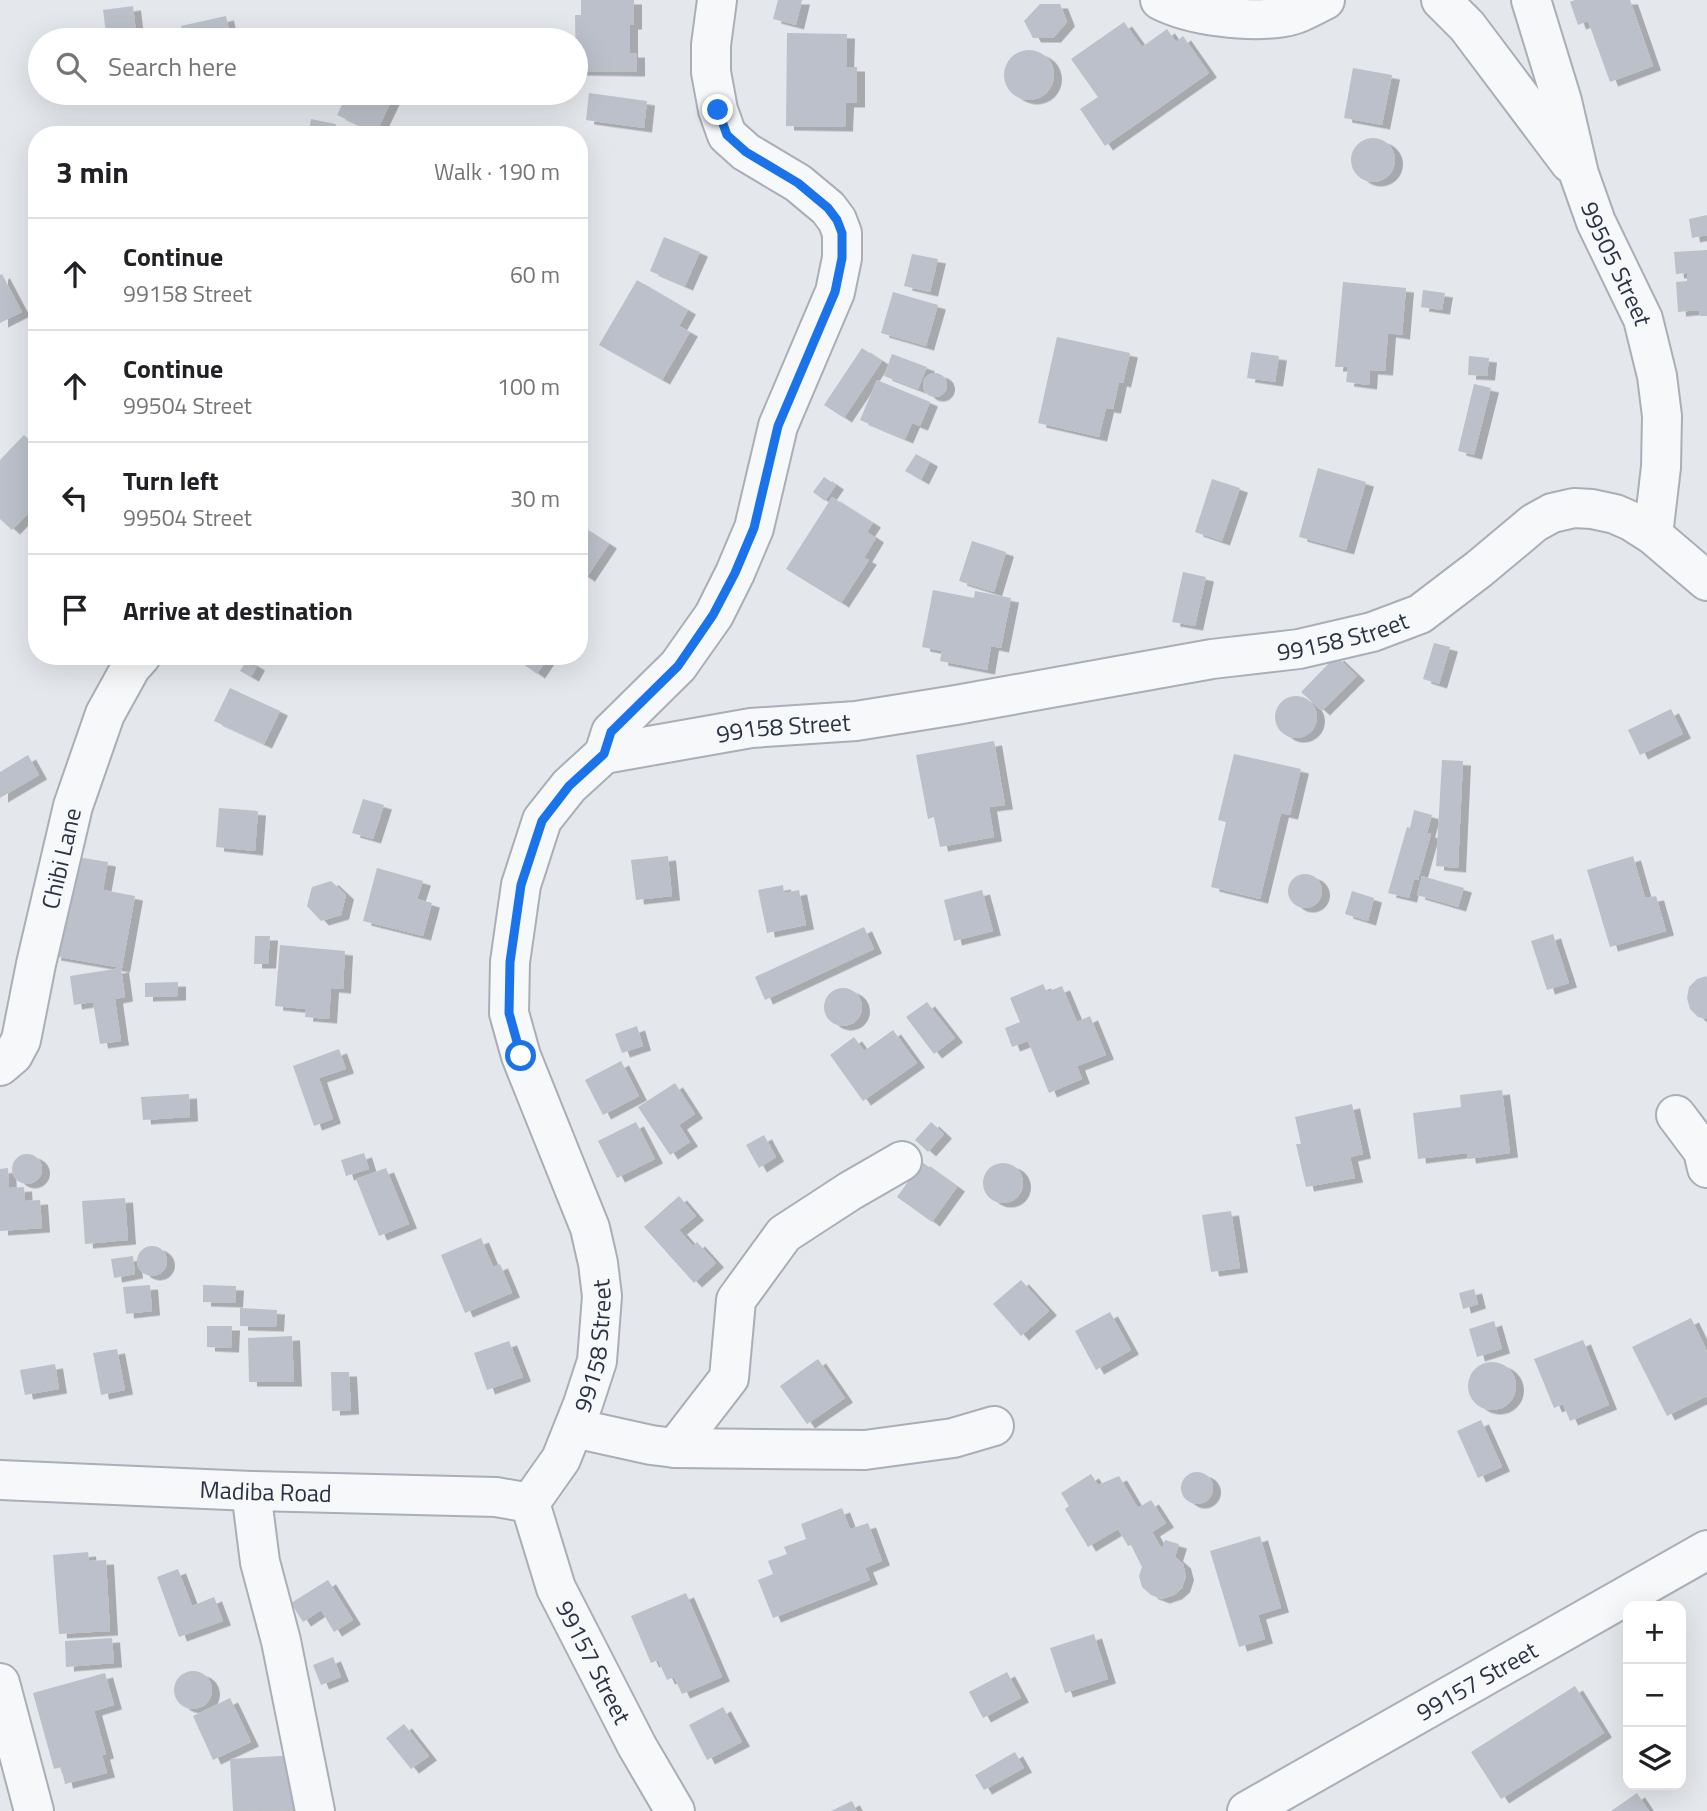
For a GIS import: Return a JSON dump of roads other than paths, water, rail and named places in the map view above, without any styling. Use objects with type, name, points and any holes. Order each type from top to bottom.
[{"type":"street","points":[[604,754],[611,732],[678,666],[713,615],[735,573],[754,528],[778,426],[835,292],[842,258],[842,233],[828,208],[798,183],[746,152],[727,135],[718,110],[711,72],[711,45],[717,0]]},
{"type":"street","points":[[1160,0],[1175,8],[1229,18],[1285,17],[1325,0]]},
{"type":"street","points":[[1441,0],[1467,26],[1579,174]]},
{"type":"street","name":"99505 Street","points":[[1531,0],[1562,101],[1579,174],[1596,222],[1643,319],[1657,376],[1662,416],[1653,535]]},
{"type":"street","name":"99158 Street","points":[[530,1503],[561,1459],[574,1428],[597,1361],[602,1296],[590,1228],[521,1056],[509,1013],[510,962],[521,885],[542,821],[569,786],[604,754],[751,728],[856,721],[1212,659],[1298,649],[1372,632],[1419,614],[1534,523],[1566,509],[1592,509],[1615,514],[1653,535],[1707,581]]},
{"type":"street","name":"Chibi Lane","points":[[0,1066],[13,1055],[21,1040],[73,806],[105,714],[133,665]]},
{"type":"street","points":[[1676,1115],[1703,1151],[1707,1168]]},
{"type":"street","points":[[675,1448],[729,1378],[736,1300],[784,1234],[902,1161]]},
{"type":"street","points":[[574,1428],[675,1448],[865,1450],[953,1438],[994,1426]]},
{"type":"street","name":"Madiba Road","points":[[0,1480],[251,1491],[496,1497],[530,1503]]},
{"type":"street","points":[[251,1491],[260,1562],[281,1641],[315,1811]]},
{"type":"street","name":"99157 Street","points":[[530,1503],[556,1588],[637,1746],[675,1811]]},
{"type":"street","name":"99157 Street","points":[[1247,1811],[1707,1550]]},
{"type":"street","points":[[0,1684],[8,1746],[34,1811]]}]
